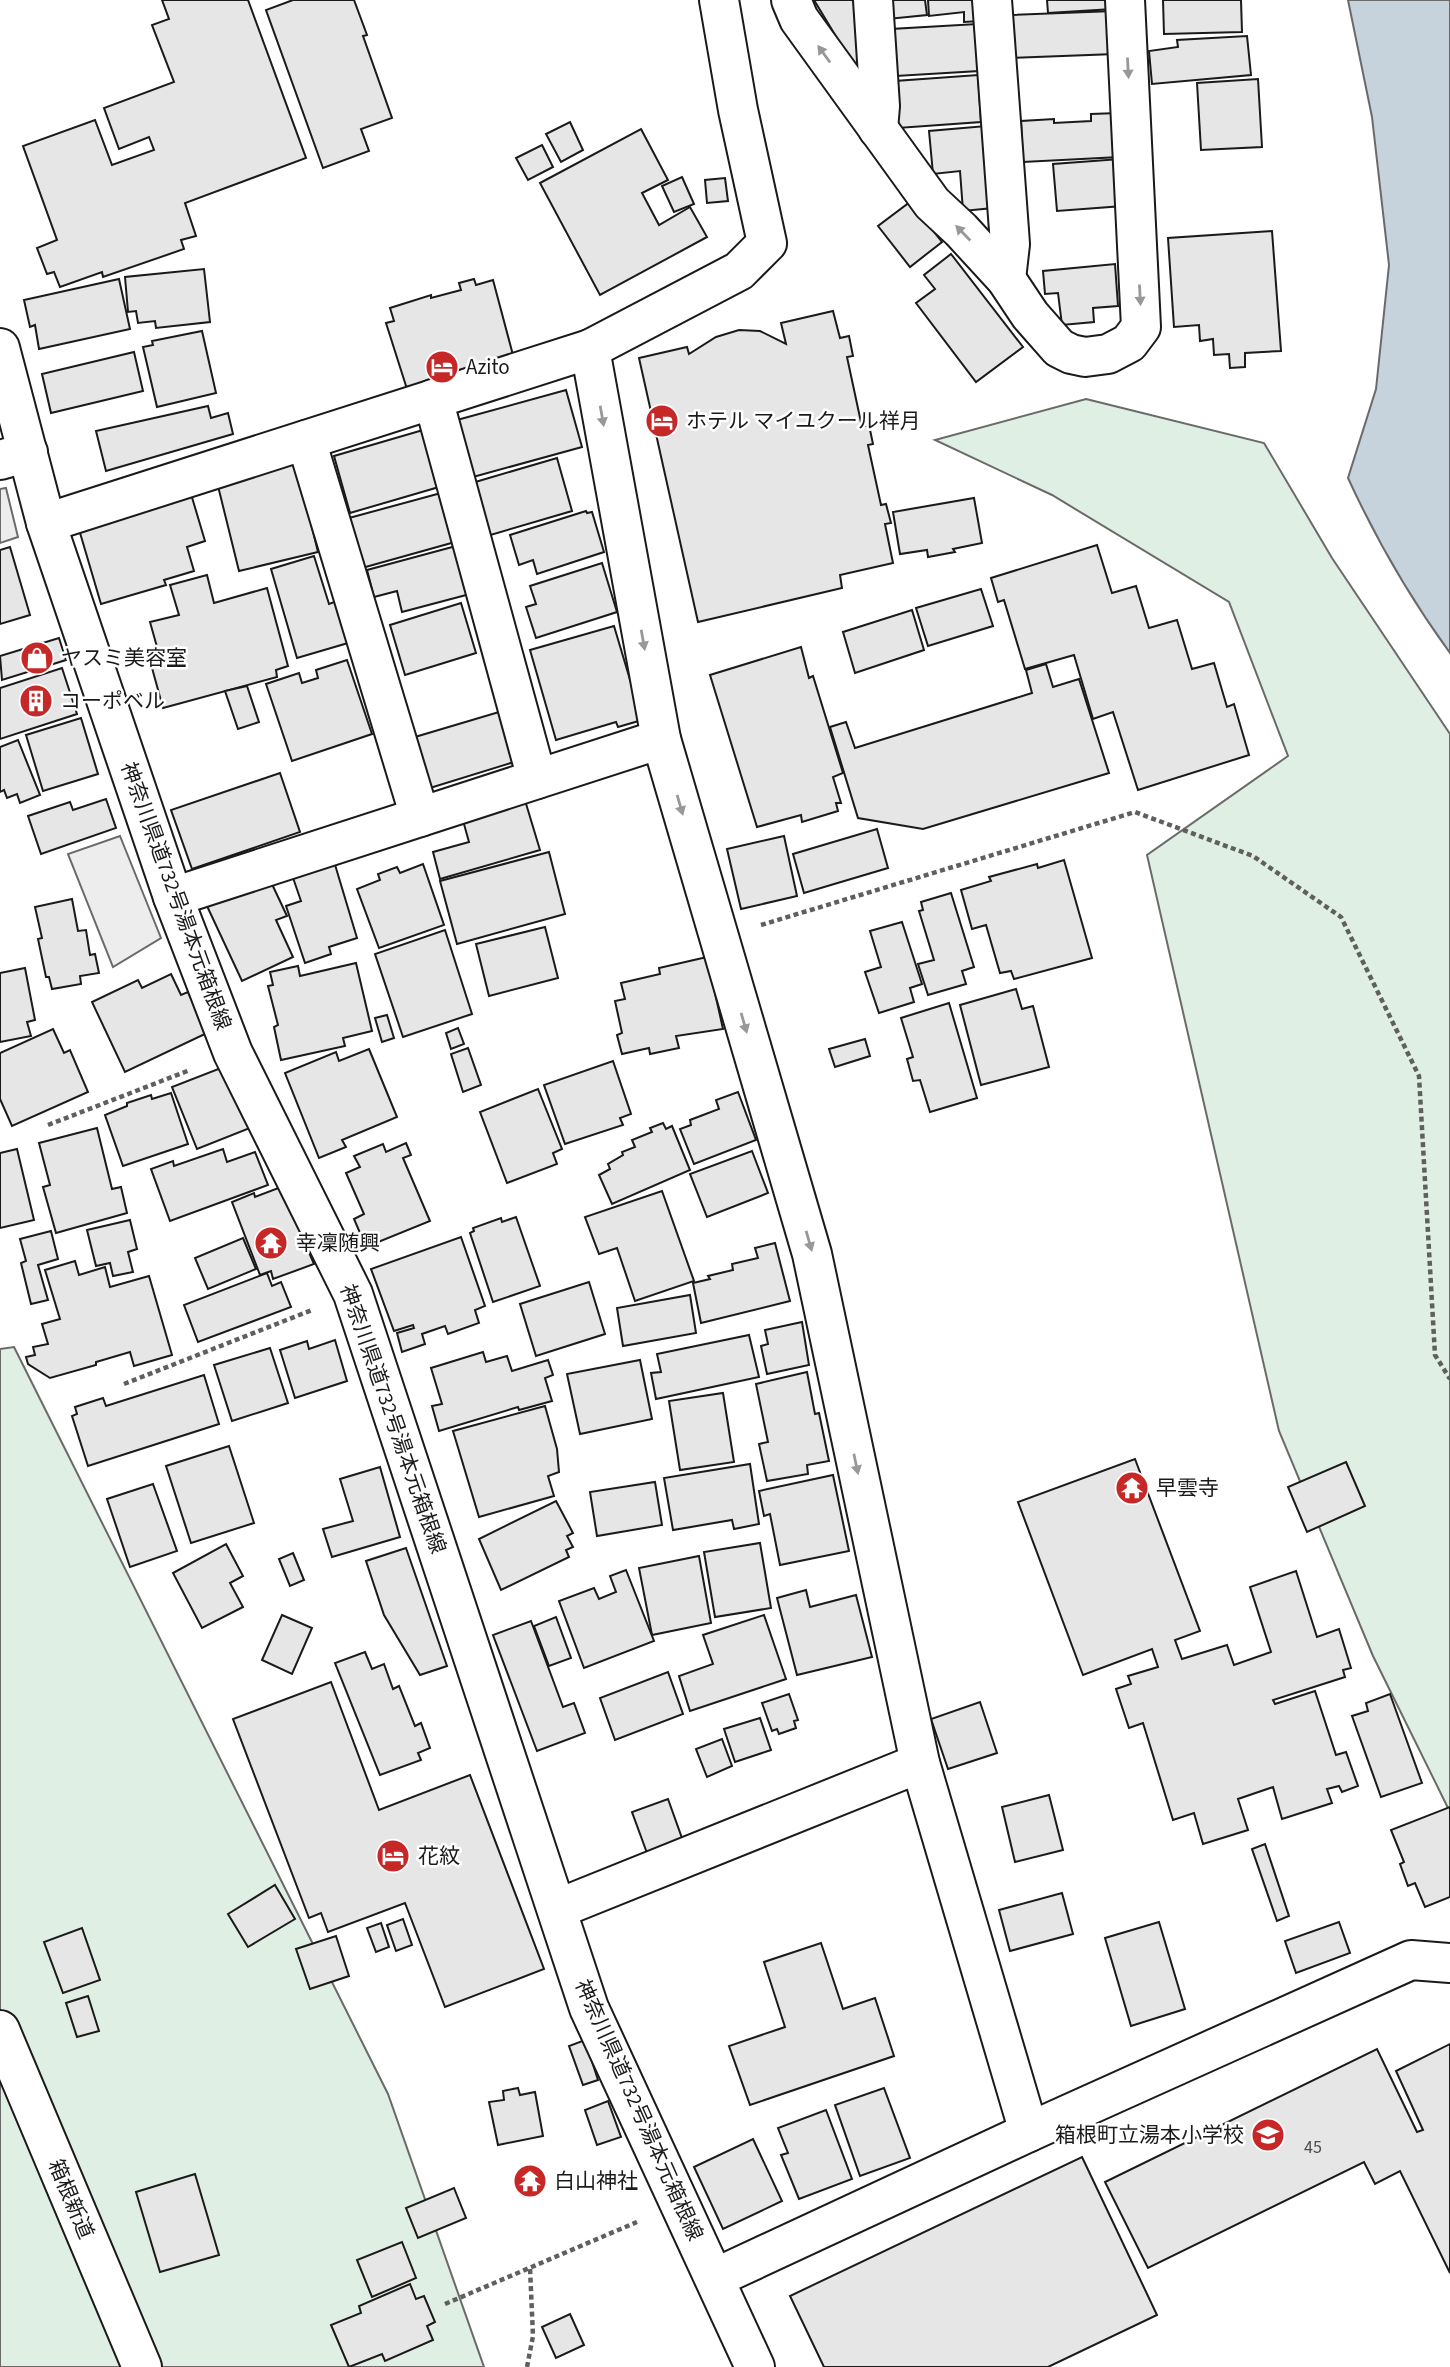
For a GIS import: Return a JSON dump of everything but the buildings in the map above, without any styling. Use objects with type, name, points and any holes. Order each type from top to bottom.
[{"type":"main road","points":[[47,523],[590,349],[739,271],[767,243],[738,110],[719,0]]},
{"type":"main road","points":[[791,0],[799,19],[932,203],[1006,279],[1041,329],[1059,348],[1085,357],[1108,354],[1129,343],[1141,327],[1125,0]]},
{"type":"main road","points":[[873,0],[880,106],[878,129]]},
{"type":"main road","points":[[992,0],[1010,244],[1006,279]]},
{"type":"main road","name":"神奈川県道732号湯本元箱根線","points":[[0,348],[14,456],[47,523],[173,897],[233,1053],[353,1294],[589,2008],[755,2367]]},
{"type":"main road","points":[[590,349],[661,739],[812,1254],[919,1763],[1029,2132]]},
{"type":"main road","points":[[433,399],[537,779]]},
{"type":"main road","points":[[306,440],[420,817]]},
{"type":"main road","points":[[173,897],[661,739]]},
{"type":"main road","points":[[557,1909],[919,1763]]},
{"type":"main road","points":[[715,2278],[1029,2132],[1411,1960],[1450,1963]]},
{"type":"main road","name":"箱根新道","points":[[0,2030],[142,2367]]},
{"type":"path","points":[[719,937],[1135,812],[1253,856],[1341,917],[1419,1076],[1435,1355],[1450,1379]]},
{"type":"path","points":[[48,1125],[233,1053]]},
{"type":"path","points":[[124,1384],[353,1294]]},
{"type":"path","points":[[445,2304],[681,2204]]},
{"type":"path","points":[[527,2367],[533,2336],[530,2268]]},
{"type":"green space","points":[[1086,399],[1264,443],[1332,558],[1450,734],[1450,1812],[1373,1656],[1279,1431],[1147,855],[1288,756],[1229,602],[1052,495],[935,440]]},
{"type":"green space","points":[[14,1347],[388,2094],[484,2367],[0,2367],[0,1349]]},
{"type":"shaded area","points":[[1348,0],[1450,0],[1450,653],[1394,568],[1348,478],[1376,389],[1389,265],[1372,117]]},
{"type":"shaded area","points":[[6,488],[18,537],[0,543],[0,489]]},
{"type":"shaded area","points":[[120,836],[161,938],[113,967],[68,854]]},
{"type":"place","name":"Azito","points":[[442,367]]},
{"type":"place","name":"ホテル マイユクール祥月","points":[[662,421]]},
{"type":"place","name":"ヤスミ美容室","points":[[37,658]]},
{"type":"place","name":"コーポベル","points":[[36,701]]},
{"type":"place","name":"幸凜随興","points":[[271,1243]]},
{"type":"place","name":"早雲寺","points":[[1132,1488]]},
{"type":"place","name":"花紋","points":[[393,1856]]},
{"type":"place","name":"箱根町立湯本小学校","points":[[1268,2135]]},
{"type":"place","name":"白山神社","points":[[530,2181]]}]
